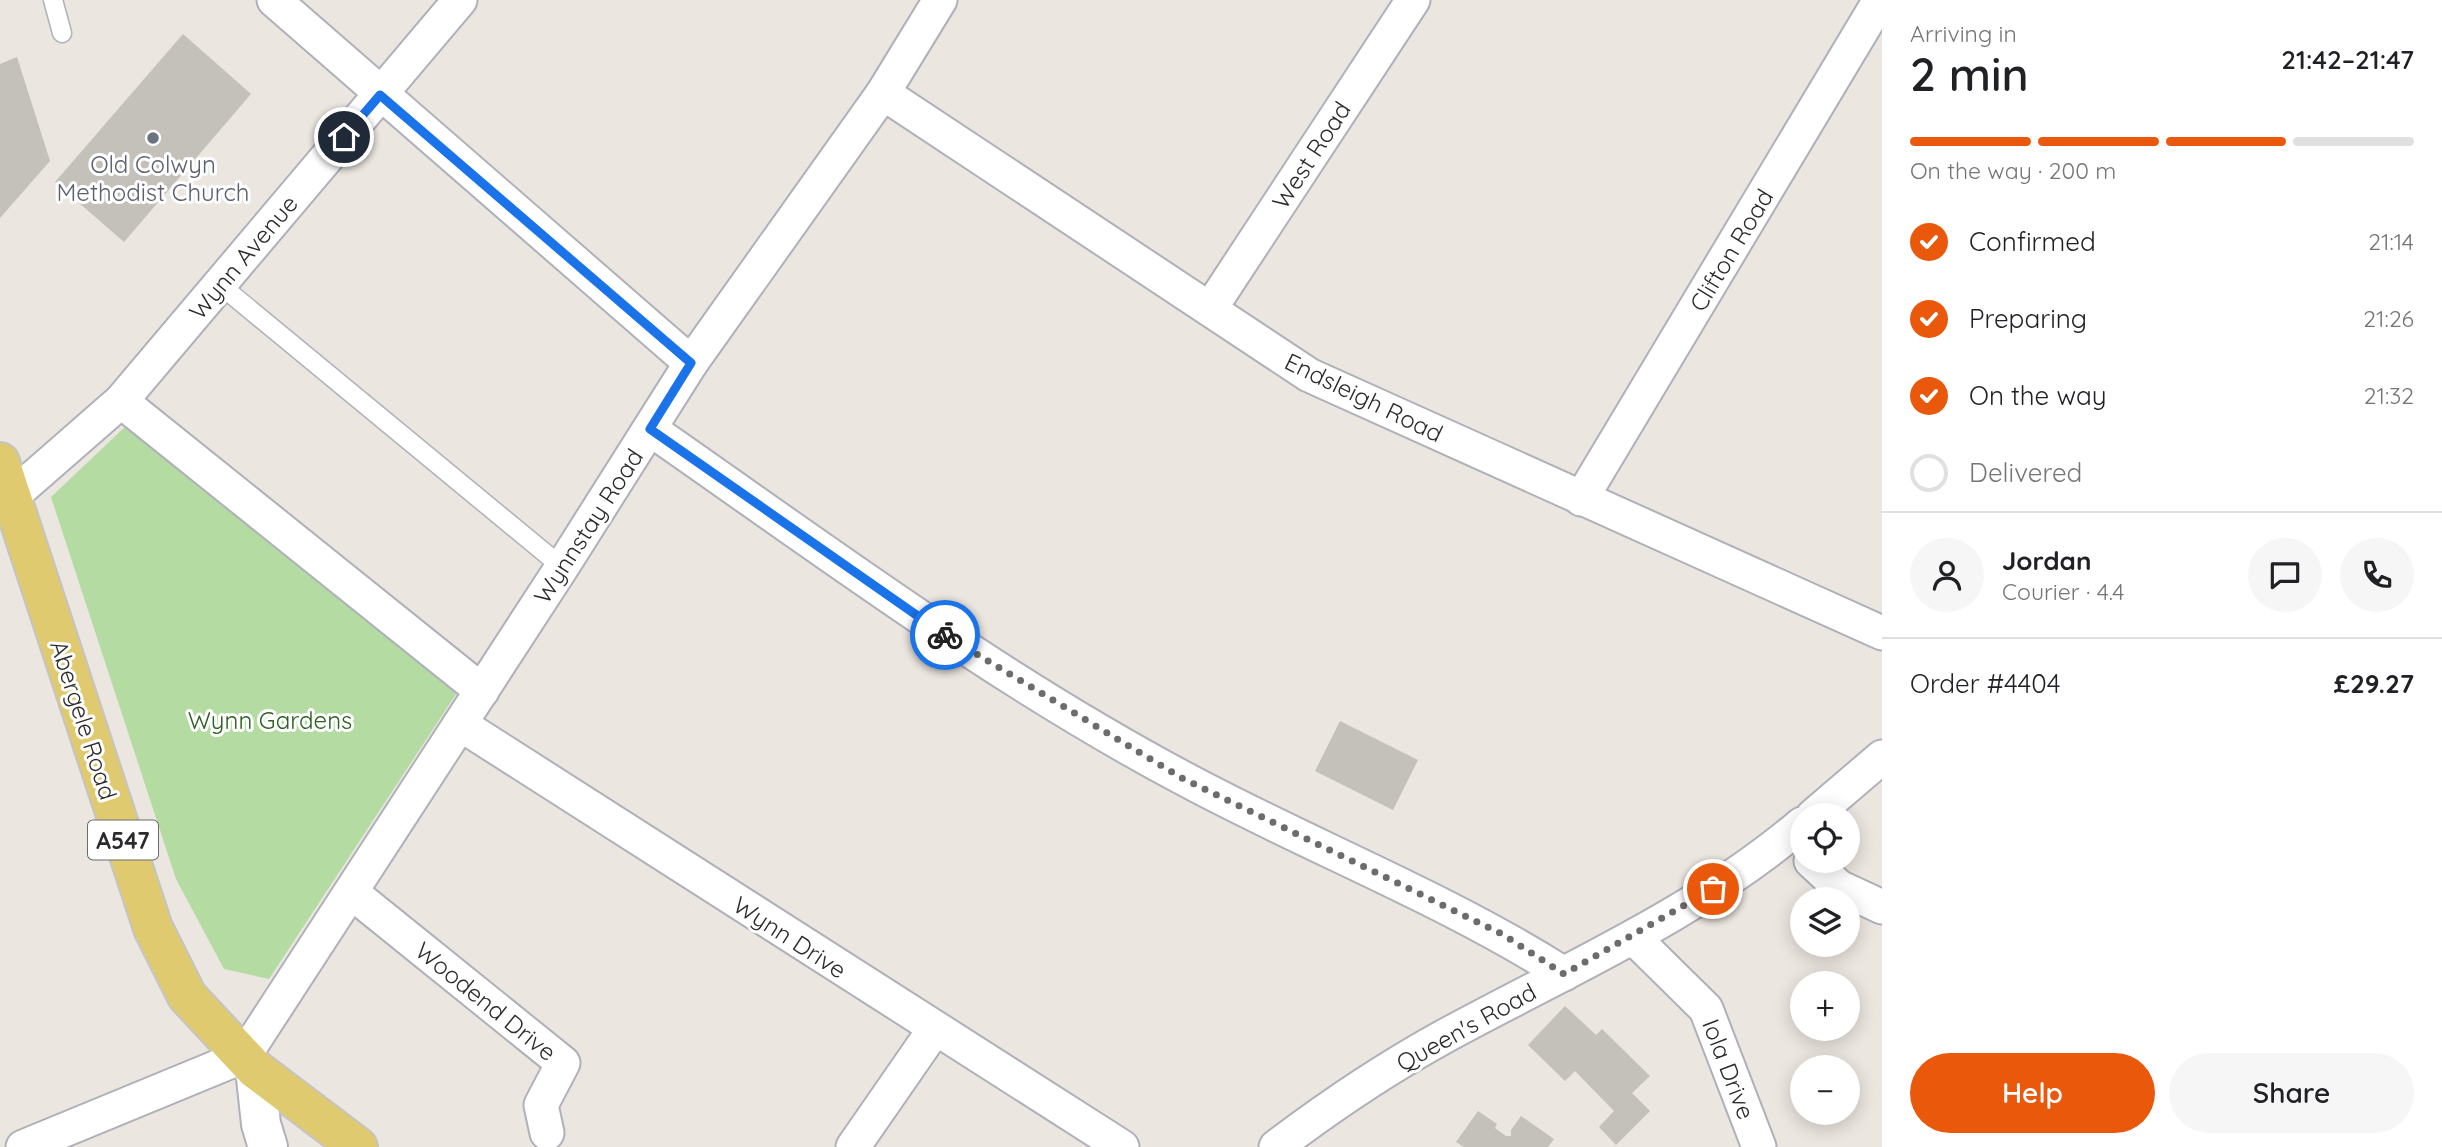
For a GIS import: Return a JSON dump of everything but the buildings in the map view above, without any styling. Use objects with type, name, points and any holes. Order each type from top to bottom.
[{"type":"main road","name":"Abergele Road","points":[[0,462],[11,523],[153,928],[187,996],[249,1063],[358,1147]]},
{"type":"street","points":[[275,0],[380,95],[691,363]]},
{"type":"street","name":"Wynn Avenue","points":[[11,523],[121,401],[460,0]]},
{"type":"street","name":"Wynnstay Road","points":[[249,1063],[351,892],[691,363],[883,93],[940,0]]},
{"type":"street","name":"West Road","points":[[1210,309],[1413,0]]},
{"type":"street","name":"Clifton Road","points":[[1581,499],[1880,0]]},
{"type":"street","name":"Endsleigh Road","points":[[883,93],[1309,375],[1882,633]]},
{"type":"street","points":[[121,401],[482,691]]},
{"type":"street","points":[[650,429],[970,653],[1182,778],[1502,934],[1564,974]]},
{"type":"street","name":"Wynn Drive","points":[[460,724],[934,1030],[1122,1147]]},
{"type":"street","name":"Queen's Road","points":[[1832,803],[1882,757]]},
{"type":"street","name":"Queen's Road","points":[[1276,1147],[1341,1098],[1444,1037],[1693,903],[1790,839]]},
{"type":"street","points":[[1824,873],[1839,887],[1882,907]]},
{"type":"street","name":"Woodend Drive","points":[[351,892],[563,1063],[541,1105],[547,1133]]},
{"type":"street","name":"Iola Drive","points":[[1633,937],[1706,1009],[1759,1147]]},
{"type":"street","points":[[853,1147],[934,1030]]},
{"type":"street","points":[[23,1147],[249,1063],[268,1147]]},
{"type":"lane","points":[[53,0],[62,33]]},
{"type":"lane","points":[[219,284],[562,567]]},
{"type":"green space","name":"Wynn Gardens","points":[[128,424],[458,691],[269,979],[224,969],[176,879],[51,497]]},
{"type":"way so far","points":[[945,635],[970,653],[1182,778],[1502,934],[1564,974],[1693,903],[1713,889]]},
{"type":"place","name":"Old Colwyn Methodist Church","points":[[153,138]]},
{"type":"route","points":[[344,137],[380,95],[691,363],[650,429],[945,635]]}]
